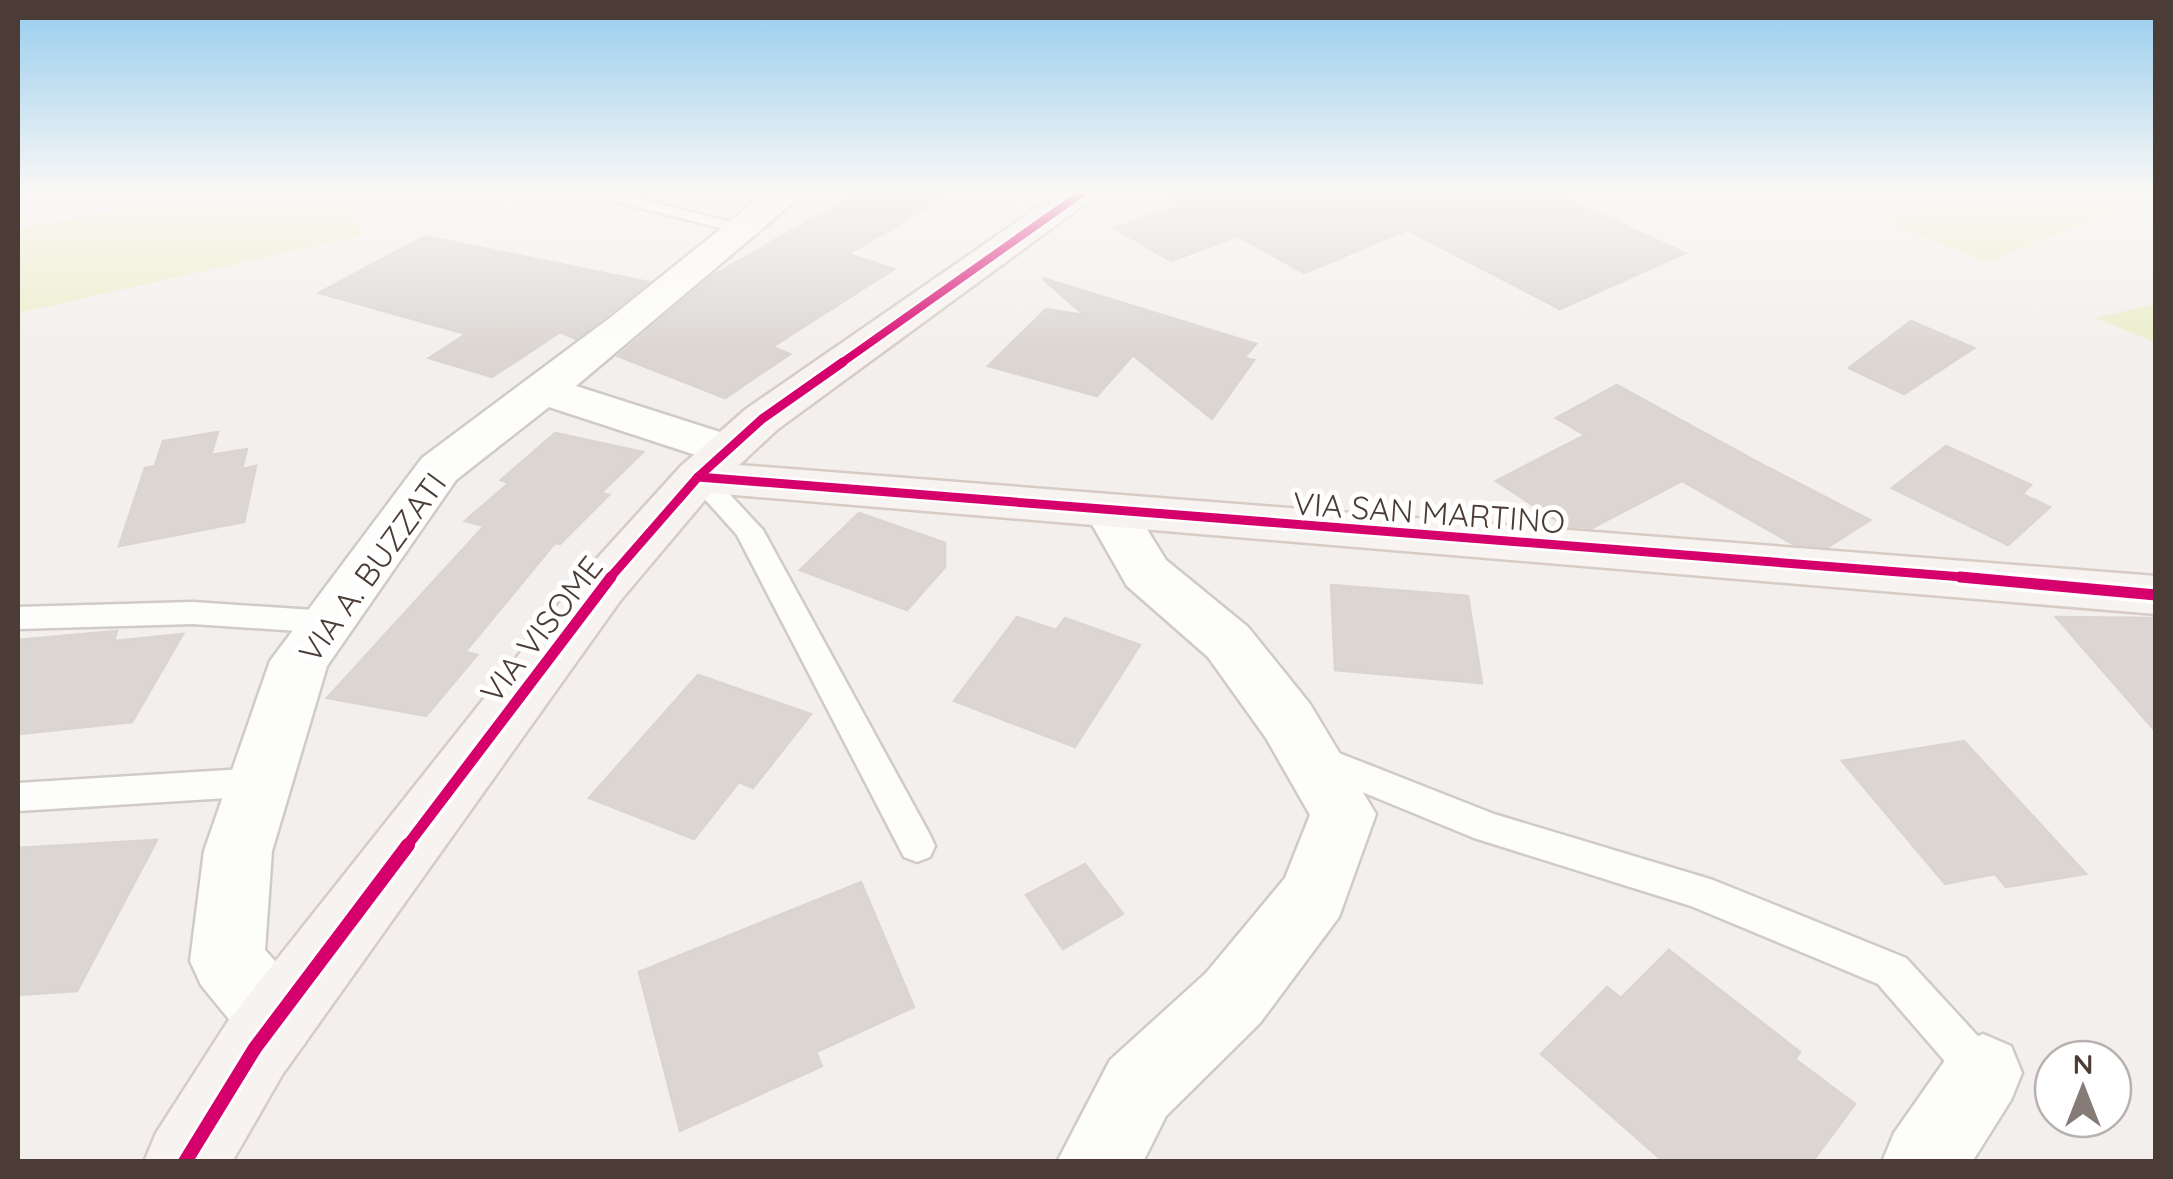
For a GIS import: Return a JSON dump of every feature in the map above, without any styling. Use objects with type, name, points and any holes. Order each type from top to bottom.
[{"type":"street","name":"VIA A. BUZZATI","points":[[277,1019],[227,961],[238,851],[300,661],[439,469],[723,245]]},
{"type":"street","name":"VIA VISOME","points":[[185,1162],[277,1019],[602,588],[713,464],[762,418],[1008,245]]},
{"type":"street","points":[[542,390],[713,464]]},
{"type":"street","name":"VIA SAN MARTINO","points":[[713,464],[1112,514],[1980,578],[2156,595]]},
{"type":"street","points":[[1098,1162],[1138,1088],[1233,998],[1314,895],[1343,814],[1308,755],[1228,642],[1146,573],[1112,514]]},
{"type":"street","points":[[1922,1162],[1984,1073]]},
{"type":"lane","points":[[713,464],[917,846]]},
{"type":"lane","points":[[18,618],[193,613],[328,622]]},
{"type":"lane","points":[[1308,755],[1487,827],[1699,892],[1892,970],[1984,1073]]},
{"type":"lane","points":[[18,796],[260,782]]},
{"type":"green space","points":[[18,245],[320,245],[18,313]]},
{"type":"green space","points":[[1944,245],[2030,245],[1988,262]]},
{"type":"green space","points":[[2155,304],[2155,342],[2095,318]]},
{"type":"building","points":[[408,245],[469,245],[649,282],[576,339],[560,332],[492,377],[429,358],[466,334],[319,293]]},
{"type":"building","points":[[766,245],[864,245],[848,254],[894,269],[772,347],[790,354],[725,398],[618,356],[712,276]]},
{"type":"building","points":[[1144,245],[1214,245],[1171,261]]},
{"type":"building","points":[[1254,245],[1371,245],[1304,273]]},
{"type":"building","points":[[1436,245],[1668,245],[1685,253],[1560,309]]},
{"type":"building","points":[[1042,278],[1256,344],[1244,358],[1254,360],[1212,419],[1133,355],[1097,396],[988,366],[1046,309],[1084,315]]},
{"type":"building","points":[[1911,321],[1974,348],[1904,394],[1849,368]]},
{"type":"building","points":[[1617,385],[1870,520],[1828,547],[1793,544],[1682,481],[1592,528],[1565,526],[1496,481],[1585,435],[1556,418]]},
{"type":"building","points":[[218,432],[211,455],[247,449],[242,469],[256,466],[244,522],[119,546],[145,468],[155,466],[163,441]]},
{"type":"building","points":[[555,433],[643,452],[601,493],[609,495],[560,544],[555,543],[465,652],[477,655],[426,716],[327,698],[484,526],[465,521],[509,483],[501,480]]},
{"type":"building","points":[[1946,446],[2031,485],[2022,494],[2050,507],[2008,545],[1892,488]]},
{"type":"building","points":[[859,513],[945,543],[945,567],[907,610],[800,570]]},
{"type":"building","points":[[1331,585],[1468,596],[1482,683],[1335,670]]},
{"type":"building","points":[[1017,617],[1056,630],[1065,618],[1140,645],[1075,747],[954,701]]},
{"type":"building","points":[[2056,617],[2156,618],[2156,732]]},
{"type":"building","points":[[117,631],[114,641],[183,634],[132,722],[18,734],[18,640]]},
{"type":"building","points":[[698,675],[811,714],[753,788],[739,782],[694,839],[589,798]]},
{"type":"building","points":[[1964,741],[2086,874],[2006,887],[1995,874],[1945,884],[1842,761]]},
{"type":"building","points":[[157,840],[77,991],[18,995],[18,848]]},
{"type":"building","points":[[1085,864],[1123,914],[1063,949],[1026,895]]},
{"type":"building","points":[[861,882],[914,1007],[816,1052],[822,1066],[680,1131],[639,972]]},
{"type":"building","points":[[1669,950],[1800,1052],[1795,1059],[1855,1104],[1812,1162],[1664,1162],[1541,1054],[1607,987],[1621,998]]},
{"type":"cycle path","points":[[185,1162],[255,1048],[601,588],[698,477],[762,419],[1008,245]]},
{"type":"cycle path","points":[[698,477],[1792,562],[2156,595]]}]
